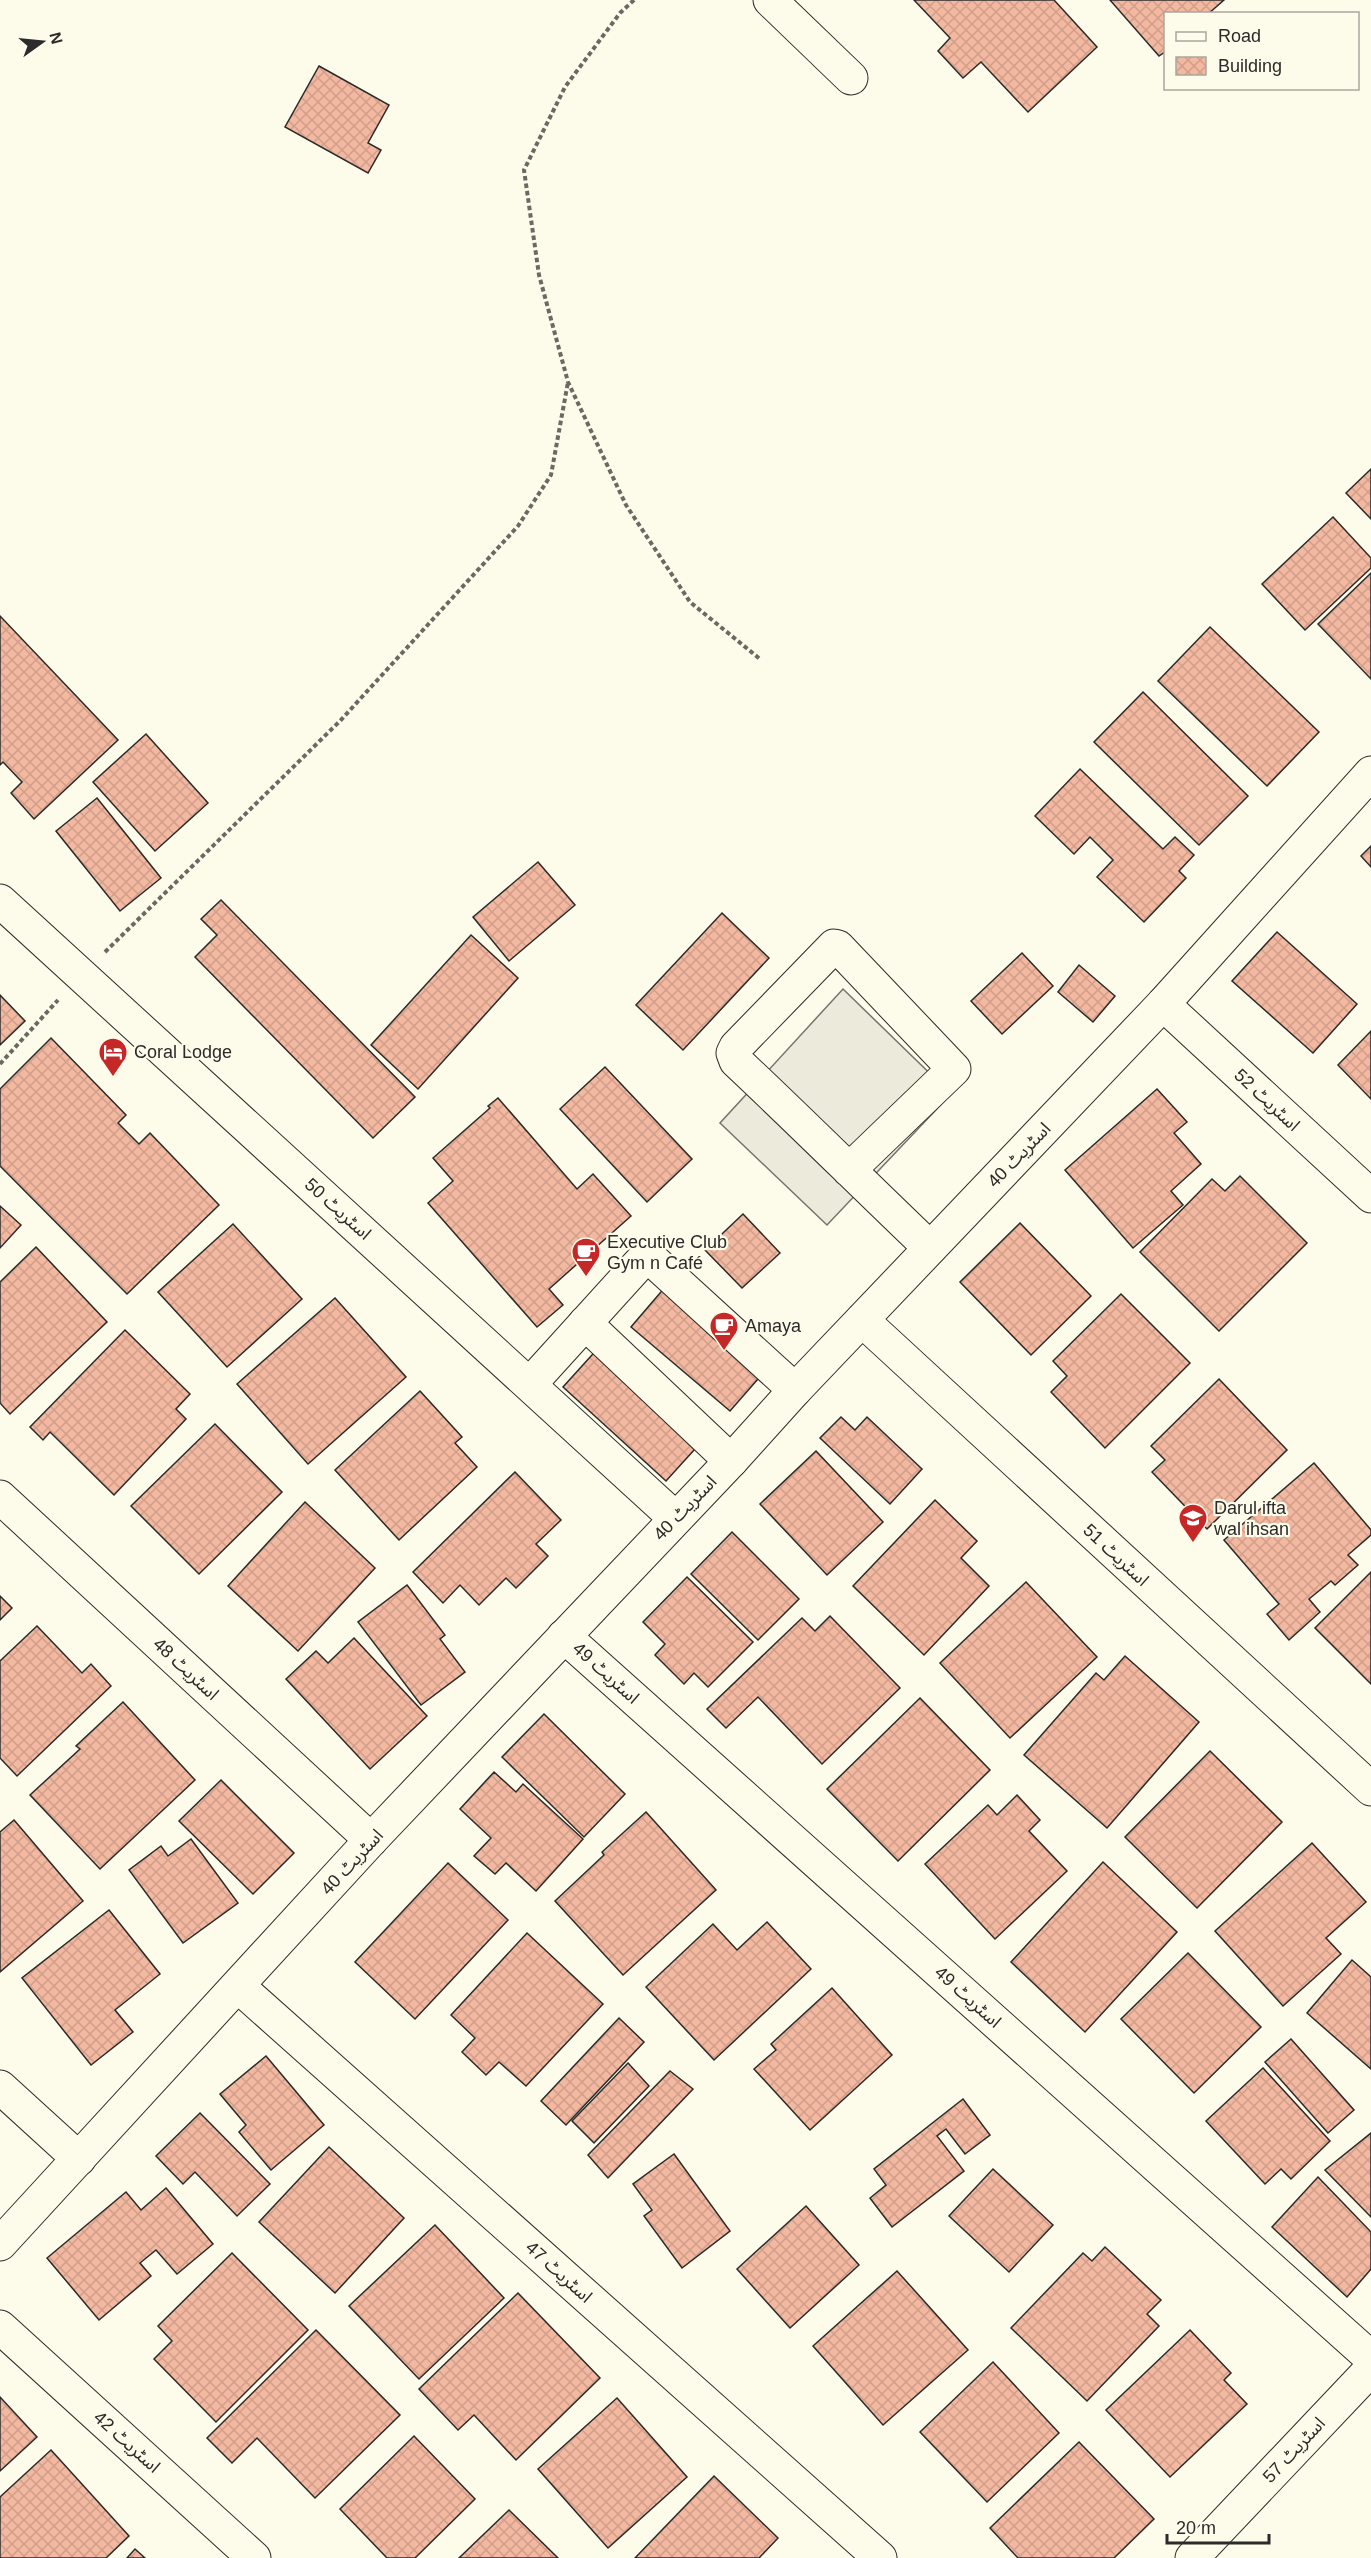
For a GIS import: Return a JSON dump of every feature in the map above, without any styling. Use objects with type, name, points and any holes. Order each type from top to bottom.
[{"type":"street","points":[[770,0],[851,78]]},
{"type":"street","name":"اسٹریٹ 40","points":[[0,2244],[371,1840],[1163,1004],[1371,773]]},
{"type":"street","name":"اسٹریٹ 50","points":[[0,901],[675,1518]]},
{"type":"street","points":[[849,1170],[954,1069],[838,947],[834,946],[736,1047],[733,1053],[736,1061],[849,1170],[930,1248]]},
{"type":"street","name":"اسٹریٹ 52","points":[[1163,1004],[1371,1196]]},
{"type":"street","points":[[530,1384],[647,1255],[795,1390]]},
{"type":"street","name":"اسٹریٹ 51","points":[[862,1320],[1371,1789]]},
{"type":"street","points":[[585,1323],[731,1461]]},
{"type":"street","name":"اسٹریٹ 48","points":[[0,1497],[371,1840]]},
{"type":"street","name":"اسٹریٹ 49","points":[[564,1636],[1371,2358]]},
{"type":"street","name":"اسٹریٹ 47","points":[[238,1986],[880,2558]]},
{"type":"street","points":[[0,2087],[79,2159]]},
{"type":"street","name":"اسٹریٹ 42","points":[[0,2326],[254,2558]]},
{"type":"street","name":"اسٹریٹ 57","points":[[1192,2558],[1371,2369]]},
{"type":"path","points":[[634,0],[620,13],[565,87],[524,170],[539,275],[568,382],[626,505],[690,602],[760,659]]},
{"type":"path","points":[[0,1064],[81,975],[340,721],[518,526],[551,475],[568,382]]},
{"type":"shaded area","points":[[843,989],[951,1094],[827,1225],[720,1123]]},
{"type":"building","points":[[914,0],[1054,0],[1097,47],[1028,112],[981,62],[963,78],[938,51],[950,38]]},
{"type":"building","points":[[1110,0],[1224,0],[1210,12],[1164,12],[1164,52],[1159,56]]},
{"type":"building","points":[[319,66],[389,105],[368,143],[381,150],[368,173],[285,127]]},
{"type":"building","points":[[1371,469],[1371,519],[1346,493]]},
{"type":"building","points":[[1333,517],[1371,558],[1371,568],[1305,630],[1262,584]]},
{"type":"building","points":[[1371,573],[1371,679],[1318,624]]},
{"type":"building","points":[[0,616],[118,740],[34,819],[11,793],[22,782],[3,762],[0,765]]},
{"type":"building","points":[[1210,627],[1319,732],[1267,786],[1158,681]]},
{"type":"building","points":[[1143,692],[1248,796],[1199,845],[1094,742]]},
{"type":"building","points":[[146,734],[208,803],[155,851],[93,782]]},
{"type":"building","points":[[1080,769],[1163,849],[1175,837],[1194,855],[1179,871],[1186,878],[1144,922],[1097,877],[1113,860],[1090,837],[1074,854],[1035,816]]},
{"type":"building","points":[[97,798],[161,878],[120,911],[56,831]]},
{"type":"building","points":[[1371,846],[1371,867],[1361,856]]},
{"type":"building","points":[[538,862],[575,905],[509,961],[473,917]]},
{"type":"building","points":[[221,900],[415,1097],[373,1138],[195,957],[217,935],[201,919]]},
{"type":"building","points":[[722,913],[769,958],[683,1050],[636,1005]]},
{"type":"building","points":[[1277,932],[1357,1004],[1313,1053],[1232,981]]},
{"type":"building","points":[[471,935],[518,978],[418,1089],[371,1045]]},
{"type":"building","points":[[1022,953],[1053,986],[1002,1034],[971,1001]]},
{"type":"building","points":[[1079,965],[1115,996],[1093,1022],[1058,992]]},
{"type":"building","points":[[0,995],[25,1021],[0,1045]]},
{"type":"building","points":[[1371,1031],[1371,1099],[1338,1065]]},
{"type":"building","points":[[51,1038],[126,1115],[118,1123],[139,1144],[150,1133],[219,1205],[127,1294],[0,1166],[0,1089]]},
{"type":"building","points":[[605,1067],[692,1159],[647,1202],[560,1109]]},
{"type":"building","points":[[1157,1089],[1187,1122],[1174,1133],[1201,1164],[1171,1191],[1183,1205],[1133,1248],[1065,1170]]},
{"type":"building","points":[[498,1098],[577,1189],[593,1174],[631,1216],[549,1289],[563,1305],[537,1327],[428,1203],[453,1181],[433,1158],[490,1108],[488,1106]]},
{"type":"building","points":[[1240,1176],[1307,1243],[1219,1331],[1140,1252],[1212,1179],[1225,1191]]},
{"type":"building","points":[[0,1206],[21,1225],[0,1248]]},
{"type":"building","points":[[743,1214],[780,1253],[742,1288],[705,1250]]},
{"type":"building","points":[[1020,1223],[1091,1296],[1031,1355],[960,1282]]},
{"type":"building","points":[[233,1224],[302,1299],[227,1367],[158,1292]]},
{"type":"building","points":[[36,1247],[107,1322],[10,1414],[0,1403],[0,1282]]},
{"type":"building","points":[[666,1286],[765,1371],[730,1411],[631,1327]]},
{"type":"building","points":[[1121,1294],[1190,1363],[1105,1448],[1051,1392],[1067,1376],[1053,1361]]},
{"type":"building","points":[[335,1298],[406,1377],[308,1464],[237,1384]]},
{"type":"building","points":[[125,1330],[190,1394],[176,1409],[186,1419],[114,1495],[50,1432],[43,1440],[30,1427]]},
{"type":"building","points":[[601,1345],[704,1439],[666,1481],[563,1387]]},
{"type":"building","points":[[1219,1379],[1287,1450],[1207,1529],[1152,1472],[1165,1460],[1151,1446]]},
{"type":"building","points":[[420,1391],[462,1437],[455,1443],[477,1467],[399,1540],[335,1470]]},
{"type":"building","points":[[841,1417],[855,1430],[867,1417],[922,1469],[890,1504],[820,1438]]},
{"type":"building","points":[[215,1424],[282,1492],[199,1574],[131,1506]]},
{"type":"building","points":[[816,1451],[883,1522],[827,1575],[760,1504]]},
{"type":"building","points":[[1314,1463],[1371,1530],[1371,1535],[1348,1555],[1358,1565],[1335,1585],[1331,1581],[1309,1599],[1320,1612],[1289,1640],[1267,1614],[1279,1604],[1224,1540]]},
{"type":"building","points":[[515,1472],[561,1520],[536,1544],[548,1556],[516,1588],[506,1578],[479,1605],[460,1585],[443,1603],[413,1572]]},
{"type":"building","points":[[935,1500],[977,1541],[961,1558],[989,1586],[924,1655],[853,1586]]},
{"type":"building","points":[[305,1502],[375,1568],[298,1651],[228,1586]]},
{"type":"building","points":[[732,1532],[799,1599],[758,1640],[691,1574]]},
{"type":"building","points":[[1371,1572],[1371,1684],[1315,1628]]},
{"type":"building","points":[[687,1577],[753,1642],[708,1687],[694,1673],[684,1684],[655,1655],[665,1644],[643,1622]]},
{"type":"building","points":[[1026,1582],[1097,1657],[1010,1738],[940,1663]]},
{"type":"building","points":[[407,1585],[445,1635],[440,1639],[465,1672],[421,1705],[358,1622]]},
{"type":"building","points":[[0,1596],[12,1608],[0,1620]]},
{"type":"building","points":[[830,1616],[900,1688],[822,1764],[758,1697],[726,1728],[707,1709],[802,1618],[815,1631]]},
{"type":"building","points":[[37,1626],[82,1673],[91,1664],[111,1686],[17,1776],[0,1758],[0,1661]]},
{"type":"building","points":[[354,1638],[427,1716],[370,1769],[286,1679],[316,1651],[328,1663]]},
{"type":"building","points":[[1125,1656],[1199,1722],[1107,1828],[1024,1755],[1096,1673],[1104,1680]]},
{"type":"building","points":[[920,1698],[990,1770],[898,1861],[827,1789]]},
{"type":"building","points":[[123,1702],[195,1780],[100,1869],[30,1795],[80,1749],[76,1746]]},
{"type":"building","points":[[544,1714],[625,1794],[584,1837],[502,1757]]},
{"type":"building","points":[[1210,1751],[1282,1822],[1197,1908],[1125,1837]]},
{"type":"building","points":[[494,1772],[516,1792],[523,1784],[583,1839],[536,1891],[506,1863],[495,1874],[474,1856],[491,1838],[460,1809]]},
{"type":"building","points":[[221,1780],[294,1853],[253,1894],[179,1821]]},
{"type":"building","points":[[1017,1795],[1040,1820],[1029,1831],[1067,1871],[995,1939],[925,1864],[988,1805],[997,1815]]},
{"type":"building","points":[[646,1812],[716,1890],[623,1975],[555,1901],[604,1855],[602,1852]]},
{"type":"building","points":[[14,1820],[83,1901],[0,1972],[0,1832]]},
{"type":"building","points":[[191,1839],[238,1903],[183,1943],[129,1870],[161,1846],[168,1856]]},
{"type":"building","points":[[1312,1843],[1366,1902],[1326,1938],[1341,1954],[1283,2006],[1215,1931]]},
{"type":"building","points":[[1103,1862],[1177,1932],[1085,2032],[1011,1962]]},
{"type":"building","points":[[448,1863],[508,1920],[415,2019],[355,1962]]},
{"type":"building","points":[[109,1910],[160,1974],[115,2010],[133,2032],[91,2065],[22,1978]]},
{"type":"building","points":[[767,1922],[811,1969],[714,2060],[646,1987],[713,1924],[737,1950]]},
{"type":"building","points":[[527,1933],[603,2004],[526,2086],[499,2062],[486,2075],[462,2052],[475,2038],[451,2015]]},
{"type":"building","points":[[1188,1953],[1261,2027],[1194,2093],[1121,2019]]},
{"type":"building","points":[[1352,1960],[1371,1977],[1371,2069],[1307,2013]]},
{"type":"building","points":[[832,1988],[892,2055],[810,2130],[754,2069],[776,2050],[771,2044]]},
{"type":"building","points":[[619,2018],[644,2042],[566,2125],[541,2101]]},
{"type":"building","points":[[1291,2039],[1354,2110],[1328,2133],[1265,2062]]},
{"type":"building","points":[[266,2056],[324,2125],[271,2170],[239,2132],[246,2125],[220,2094]]},
{"type":"building","points":[[628,2063],[649,2086],[594,2143],[572,2121]]},
{"type":"building","points":[[1263,2068],[1330,2141],[1291,2179],[1281,2169],[1265,2184],[1206,2121]]},
{"type":"building","points":[[670,2071],[693,2089],[608,2178],[588,2155]]},
{"type":"building","points":[[963,2099],[990,2135],[965,2154],[946,2129],[937,2136],[964,2171],[892,2227],[870,2198],[886,2185],[874,2169]]},
{"type":"building","points":[[200,2113],[270,2184],[237,2216],[195,2172],[183,2184],[156,2156]]},
{"type":"building","points":[[1371,2133],[1371,2217],[1325,2170]]},
{"type":"building","points":[[329,2147],[404,2218],[335,2293],[259,2222]]},
{"type":"building","points":[[674,2154],[730,2231],[682,2268],[644,2216],[652,2210],[633,2184]]},
{"type":"building","points":[[993,2169],[1053,2225],[1009,2272],[949,2216]]},
{"type":"building","points":[[1318,2177],[1371,2232],[1371,2269],[1347,2297],[1272,2227]]},
{"type":"building","points":[[166,2188],[213,2244],[177,2274],[156,2250],[140,2263],[151,2276],[99,2320],[47,2258],[126,2192],[141,2210]]},
{"type":"building","points":[[806,2206],[859,2265],[790,2328],[737,2269]]},
{"type":"building","points":[[435,2225],[504,2298],[419,2379],[349,2306]]},
{"type":"building","points":[[1105,2247],[1161,2300],[1147,2314],[1159,2326],[1087,2401],[1011,2328],[1083,2253],[1092,2261]]},
{"type":"building","points":[[232,2253],[308,2330],[216,2422],[154,2359],[172,2341],[158,2326]]},
{"type":"building","points":[[897,2271],[968,2350],[883,2425],[813,2346]]},
{"type":"building","points":[[518,2293],[600,2378],[516,2460],[474,2415],[458,2430],[419,2389]]},
{"type":"building","points":[[316,2330],[400,2415],[315,2498],[257,2438],[232,2463],[207,2438]]},
{"type":"building","points":[[1190,2330],[1231,2373],[1224,2380],[1247,2404],[1170,2477],[1106,2410]]},
{"type":"building","points":[[993,2362],[1059,2433],[987,2502],[920,2432]]},
{"type":"building","points":[[0,2397],[37,2437],[0,2471]]},
{"type":"building","points":[[617,2398],[687,2477],[608,2548],[538,2469]]},
{"type":"building","points":[[414,2436],[475,2499],[415,2558],[387,2558],[340,2509]]},
{"type":"building","points":[[1079,2442],[1154,2519],[1114,2558],[1018,2558],[990,2528]]},
{"type":"building","points":[[51,2450],[129,2536],[106,2558],[0,2558],[0,2497]]},
{"type":"building","points":[[714,2476],[778,2538],[759,2558],[635,2558]]},
{"type":"building","points":[[509,2510],[558,2558],[459,2558]]},
{"type":"building","points":[[135,2549],[145,2558],[127,2558]]},
{"type":"place","name":"Coral Lodge","points":[[113,1078]]},
{"type":"place","name":"Executive Club Gym n Café","points":[[586,1278]]},
{"type":"place","name":"Amaya","points":[[724,1352]]},
{"type":"place","name":"Darul ifta wal ihsan","points":[[1193,1544]]}]
